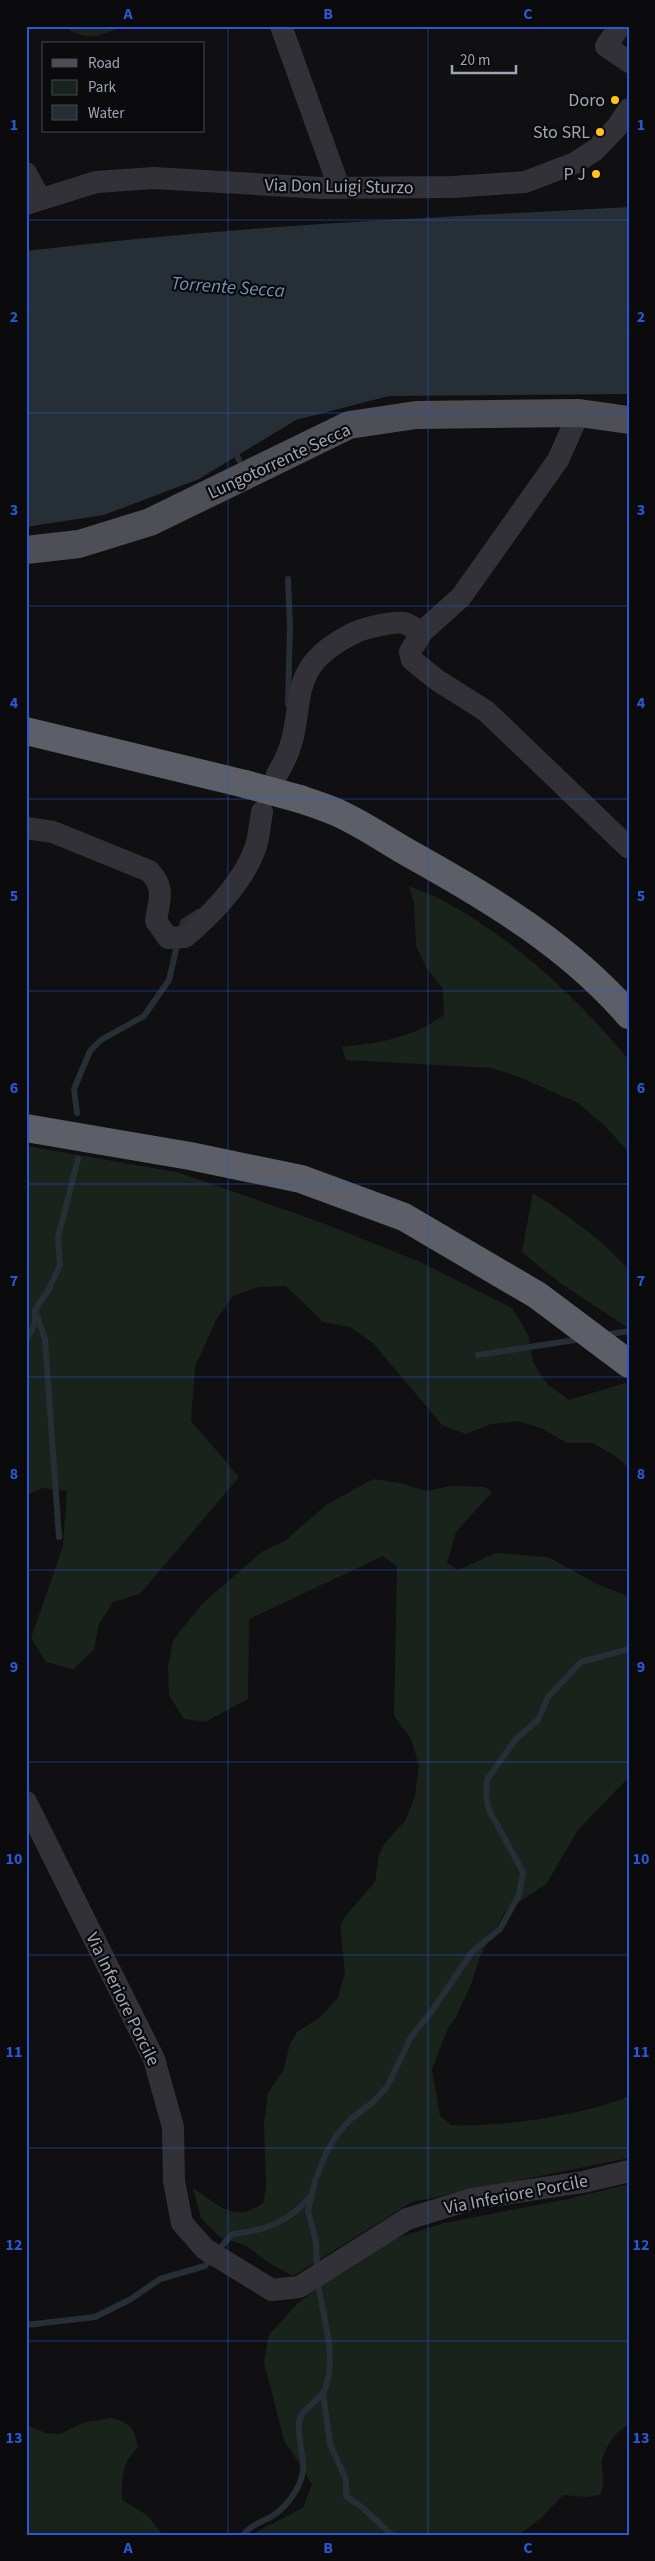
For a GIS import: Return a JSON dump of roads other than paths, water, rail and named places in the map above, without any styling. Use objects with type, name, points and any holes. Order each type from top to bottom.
[{"type":"highway","points":[[26,731],[245,784],[300,799],[336,812],[515,917],[556,945],[582,967],[629,1015]]},
{"type":"highway","points":[[26,1128],[190,1156],[301,1179],[404,1217],[538,1295],[629,1364]]},
{"type":"main road","name":"Lungotorrente Secca","points":[[26,550],[79,544],[150,522],[349,425],[416,415],[579,413],[629,420]]},
{"type":"street","points":[[281,26],[339,188]]},
{"type":"street","points":[[620,26],[606,46],[629,62]]},
{"type":"street","name":"Via Don Luigi Sturzo","points":[[33,201],[96,182],[154,178],[339,188],[453,188],[525,182],[575,163],[595,150],[617,127],[629,110]]},
{"type":"street","points":[[26,173],[33,201]]},
{"type":"street","points":[[579,413],[558,460],[462,597],[422,632],[410,652],[412,660],[436,680],[486,711],[629,848]]},
{"type":"street","points":[[277,774],[292,744],[301,685],[308,668],[316,658],[341,639],[365,628],[402,623],[422,632]]},
{"type":"street","points":[[26,828],[54,832],[149,871],[157,880],[161,890],[156,921],[168,938],[184,937],[210,913],[235,883],[256,846],[262,812]]},
{"type":"street","name":"Via Inferiore Porcile","points":[[26,1802],[154,2059],[173,2128],[174,2181],[182,2223],[205,2249],[272,2290],[299,2287],[406,2219],[472,2199],[584,2182],[629,2171]]},
{"type":"water","name":"Torrente Secca","points":[[629,207],[629,394],[389,396],[296,420],[199,479],[104,515],[26,527],[26,251],[101,242],[251,229]]},
{"type":"waterway","points":[[233,448],[239,460]]},
{"type":"waterway","points":[[288,579],[290,627],[288,704]]},
{"type":"waterway","points":[[181,931],[183,922],[198,912]]},
{"type":"waterway","points":[[77,1113],[74,1089],[90,1051],[101,1040],[144,1016],[169,980],[178,941]]},
{"type":"waterway","points":[[26,1341],[35,1323],[35,1310],[49,1289],[60,1265],[58,1237],[78,1159]]},
{"type":"waterway","points":[[35,1310],[45,1339],[59,1537]]},
{"type":"waterway","points":[[603,1335],[629,1331]]},
{"type":"waterway","points":[[478,1355],[581,1339]]},
{"type":"waterway","points":[[317,2269],[316,2243],[308,2211],[315,2181],[326,2153],[338,2133],[387,2087],[411,2037],[432,2011],[472,1952],[500,1929],[519,1895],[523,1872],[489,1810],[486,1795],[487,1780],[515,1740],[538,1720],[548,1697],[581,1662],[629,1649]]},
{"type":"waterway","points":[[26,2325],[95,2317],[131,2299],[160,2279],[205,2266],[232,2234],[244,2233],[275,2224],[293,2213],[310,2197]]},
{"type":"waterway","points":[[243,2535],[253,2526],[271,2517],[287,2503],[293,2496],[303,2474],[299,2422],[303,2412],[320,2397],[326,2387],[329,2374],[328,2334],[318,2281]]},
{"type":"waterway","points":[[323,2393],[330,2444],[346,2480],[346,2496],[364,2509],[392,2535]]},
{"type":"place","name":"Doro","points":[[615,100]]},
{"type":"place","name":"Sto SRL","points":[[600,132]]},
{"type":"place","name":"P J","points":[[596,174]]}]
